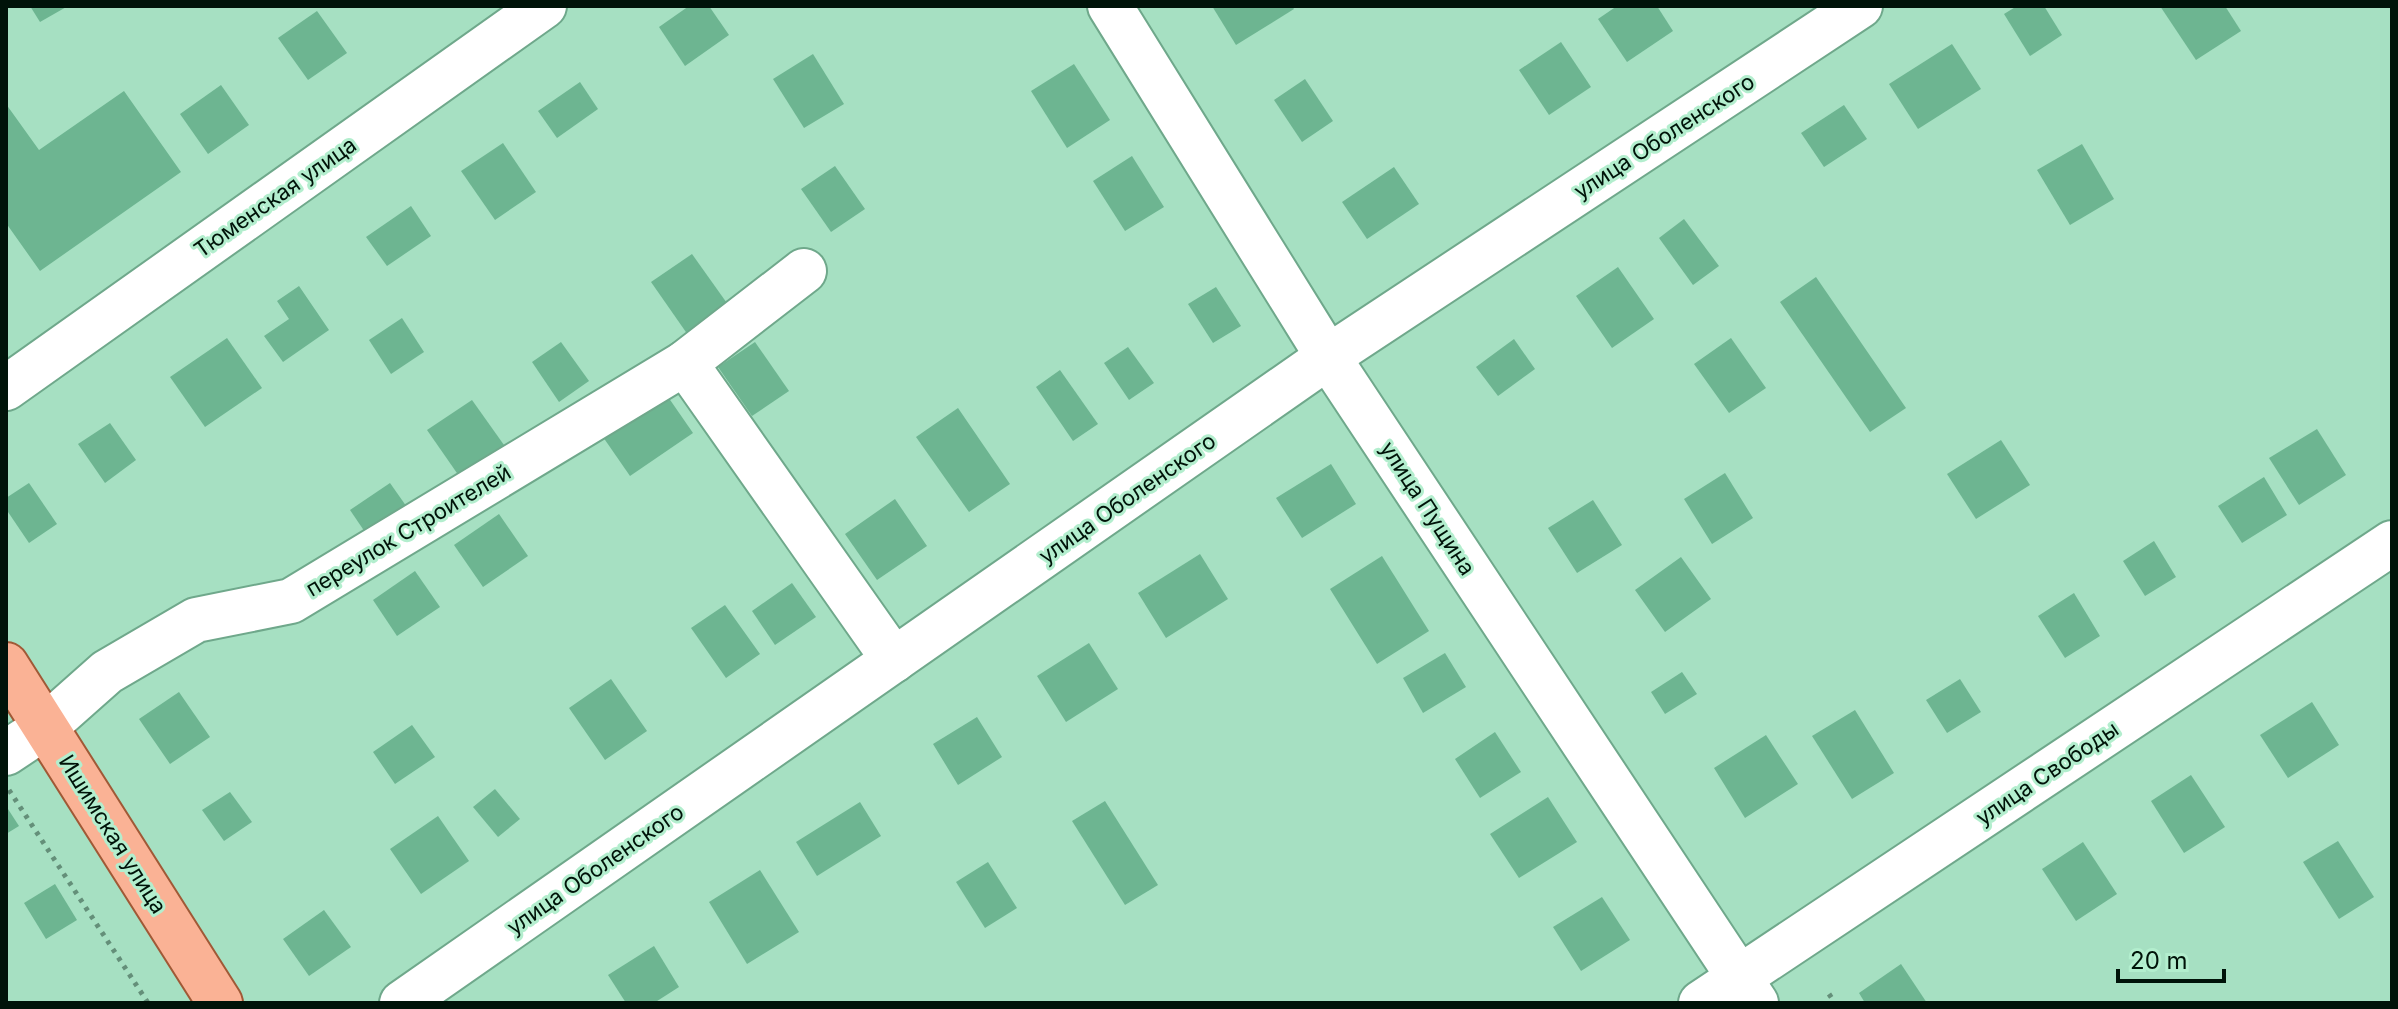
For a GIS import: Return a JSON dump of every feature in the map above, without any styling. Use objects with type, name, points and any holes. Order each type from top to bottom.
[{"type":"main road","name":"Ишимская улица","points":[[6,665],[220,1003]]},
{"type":"street","name":"Тюменская улица","points":[[6,388],[544,6]]},
{"type":"street","name":"улица Пущина","points":[[1110,6],[1328,357],[1748,990]]},
{"type":"street","name":"улица Оболенского","points":[[402,1003],[1328,357],[1860,6]]},
{"type":"street","name":"переулок Строителей","points":[[6,753],[45,727],[107,672],[196,620],[291,601],[685,363],[804,271]]},
{"type":"street","points":[[685,363],[894,660]]},
{"type":"street","name":"улица Свободы","points":[[1701,1003],[1748,990],[2392,543]]},
{"type":"path","points":[[6,786],[148,1003]]},
{"type":"path","points":[[1829,994],[1835,1003]]},
{"type":"building","points":[[30,6],[68,6],[40,22]]},
{"type":"building","points":[[689,6],[709,6],[729,35],[685,66],[659,27]]},
{"type":"building","points":[[1212,6],[1292,6],[1294,9],[1236,45]]},
{"type":"building","points":[[1617,6],[1657,6],[1673,31],[1627,62],[1598,19]]},
{"type":"building","points":[[2017,6],[2044,6],[2062,35],[2030,56],[2004,14]]},
{"type":"building","points":[[2160,6],[2225,6],[2241,31],[2196,60]]},
{"type":"building","points":[[317,11],[347,53],[308,80],[278,38]]},
{"type":"building","points":[[1561,42],[1591,87],[1549,115],[1519,70]]},
{"type":"building","points":[[1952,44],[1981,89],[1918,129],[1889,84]]},
{"type":"building","points":[[813,54],[844,104],[804,128],[773,79]]},
{"type":"building","points":[[1074,64],[1110,120],[1067,148],[1031,91]]},
{"type":"building","points":[[1305,79],[1333,121],[1302,142],[1274,100]]},
{"type":"building","points":[[580,82],[598,109],[557,138],[538,111]]},
{"type":"building","points":[[221,85],[249,125],[208,154],[180,114]]},
{"type":"building","points":[[124,91],[181,172],[40,271],[6,223],[6,104],[39,150]]},
{"type":"building","points":[[1844,105],[1867,139],[1824,167],[1801,133]]},
{"type":"building","points":[[503,143],[536,192],[495,220],[461,171]]},
{"type":"building","points":[[2082,144],[2114,199],[2070,225],[2037,170]]},
{"type":"building","points":[[1132,156],[1164,207],[1125,231],[1093,181]]},
{"type":"building","points":[[835,166],[865,209],[831,232],[801,189]]},
{"type":"building","points":[[1394,167],[1419,204],[1367,239],[1342,202]]},
{"type":"building","points":[[411,206],[431,236],[387,266],[366,237]]},
{"type":"building","points":[[1684,219],[1719,266],[1693,285],[1659,238]]},
{"type":"building","points":[[692,254],[729,306],[688,335],[651,282]]},
{"type":"building","points":[[1618,267],[1654,319],[1612,348],[1576,296]]},
{"type":"building","points":[[1816,277],[1906,408],[1870,432],[1780,302]]},
{"type":"building","points":[[299,286],[329,330],[283,362],[264,336],[289,319],[277,301]]},
{"type":"building","points":[[1216,287],[1241,326],[1213,343],[1188,304]]},
{"type":"building","points":[[402,318],[424,352],[391,374],[369,340]]},
{"type":"building","points":[[227,338],[262,388],[205,427],[170,377]]},
{"type":"building","points":[[1731,338],[1766,388],[1729,413],[1694,364]]},
{"type":"building","points":[[1514,339],[1535,369],[1498,396],[1476,367]]},
{"type":"building","points":[[561,342],[589,381],[559,402],[532,362]]},
{"type":"building","points":[[755,342],[789,391],[752,416],[718,367]]},
{"type":"building","points":[[1128,347],[1154,383],[1129,400],[1104,363]]},
{"type":"building","points":[[1060,370],[1098,424],[1073,441],[1036,387]]},
{"type":"building","points":[[666,394],[693,433],[630,476],[603,437]]},
{"type":"building","points":[[472,400],[504,445],[459,476],[427,430]]},
{"type":"building","points":[[958,408],[1010,484],[969,512],[916,437]]},
{"type":"building","points":[[110,423],[136,460],[105,483],[78,444]]},
{"type":"building","points":[[2317,429],[2346,475],[2299,505],[2269,458]]},
{"type":"building","points":[[2001,440],[2030,485],[1976,519],[1947,474]]},
{"type":"building","points":[[1331,464],[1356,504],[1302,538],[1276,498]]},
{"type":"building","points":[[1725,473],[1753,518],[1712,544],[1684,499]]},
{"type":"building","points":[[2264,477],[2287,515],[2242,543],[2218,506]]},
{"type":"building","points":[[29,483],[57,524],[29,543],[6,509],[6,498]]},
{"type":"building","points":[[390,483],[409,510],[369,538],[350,510]]},
{"type":"building","points":[[895,499],[927,546],[877,580],[845,534]]},
{"type":"building","points":[[1593,500],[1622,545],[1577,573],[1548,528]]},
{"type":"building","points":[[499,514],[528,556],[483,587],[454,545]]},
{"type":"building","points":[[2154,541],[2176,577],[2145,596],[2123,561]]},
{"type":"building","points":[[1200,554],[1228,599],[1166,638],[1138,593]]},
{"type":"building","points":[[1382,556],[1429,631],[1377,664],[1330,589]]},
{"type":"building","points":[[1681,557],[1711,599],[1665,632],[1635,590]]},
{"type":"building","points":[[415,571],[440,607],[397,636],[373,600]]},
{"type":"building","points":[[792,583],[816,617],[775,645],[752,611]]},
{"type":"building","points":[[2074,593],[2100,636],[2065,658],[2038,616]]},
{"type":"building","points":[[725,605],[760,654],[726,678],[691,628]]},
{"type":"building","points":[[1089,643],[1118,689],[1066,722],[1037,676]]},
{"type":"building","points":[[1445,653],[1466,687],[1423,713],[1403,678]]},
{"type":"building","points":[[1682,672],[1697,694],[1665,714],[1651,692]]},
{"type":"building","points":[[611,679],[647,731],[605,760],[569,708]]},
{"type":"building","points":[[1960,679],[1981,712],[1947,733],[1926,700]]},
{"type":"building","points":[[179,692],[210,737],[170,764],[139,719]]},
{"type":"building","points":[[2312,702],[2339,745],[2288,778],[2260,735]]},
{"type":"building","points":[[1855,710],[1894,773],[1852,799],[1812,736]]},
{"type":"building","points":[[977,717],[1002,757],[958,785],[933,744]]},
{"type":"building","points":[[412,725],[435,757],[395,784],[373,752]]},
{"type":"building","points":[[1495,732],[1521,772],[1480,798],[1455,759]]},
{"type":"building","points":[[1766,735],[1798,784],[1745,818],[1714,768]]},
{"type":"building","points":[[2191,775],[2225,827],[2184,853],[2151,801]]},
{"type":"building","points":[[495,789],[520,819],[498,837],[473,807]]},
{"type":"building","points":[[230,792],[252,822],[224,841],[202,810]]},
{"type":"building","points":[[1548,797],[1577,842],[1519,878],[1490,834]]},
{"type":"building","points":[[1105,801],[1158,885],[1125,905],[1072,821]]},
{"type":"building","points":[[860,802],[881,836],[817,876],[796,842]]},
{"type":"building","points":[[6,806],[19,826],[6,834]]},
{"type":"building","points":[[438,816],[469,861],[421,894],[390,849]]},
{"type":"building","points":[[2338,841],[2374,897],[2339,919],[2303,862]]},
{"type":"building","points":[[2083,842],[2117,894],[2076,921],[2042,869]]},
{"type":"building","points":[[988,862],[1017,908],[985,928],[956,882]]},
{"type":"building","points":[[760,870],[799,932],[747,964],[709,902]]},
{"type":"building","points":[[55,884],[77,920],[46,939],[24,903]]},
{"type":"building","points":[[1602,897],[1630,940],[1581,971],[1553,927]]},
{"type":"building","points":[[324,910],[351,947],[309,976],[283,939]]},
{"type":"building","points":[[654,946],[679,987],[654,1003],[626,1003],[608,975]]},
{"type":"building","points":[[1901,964],[1927,1003],[1865,1003],[1859,993]]}]
